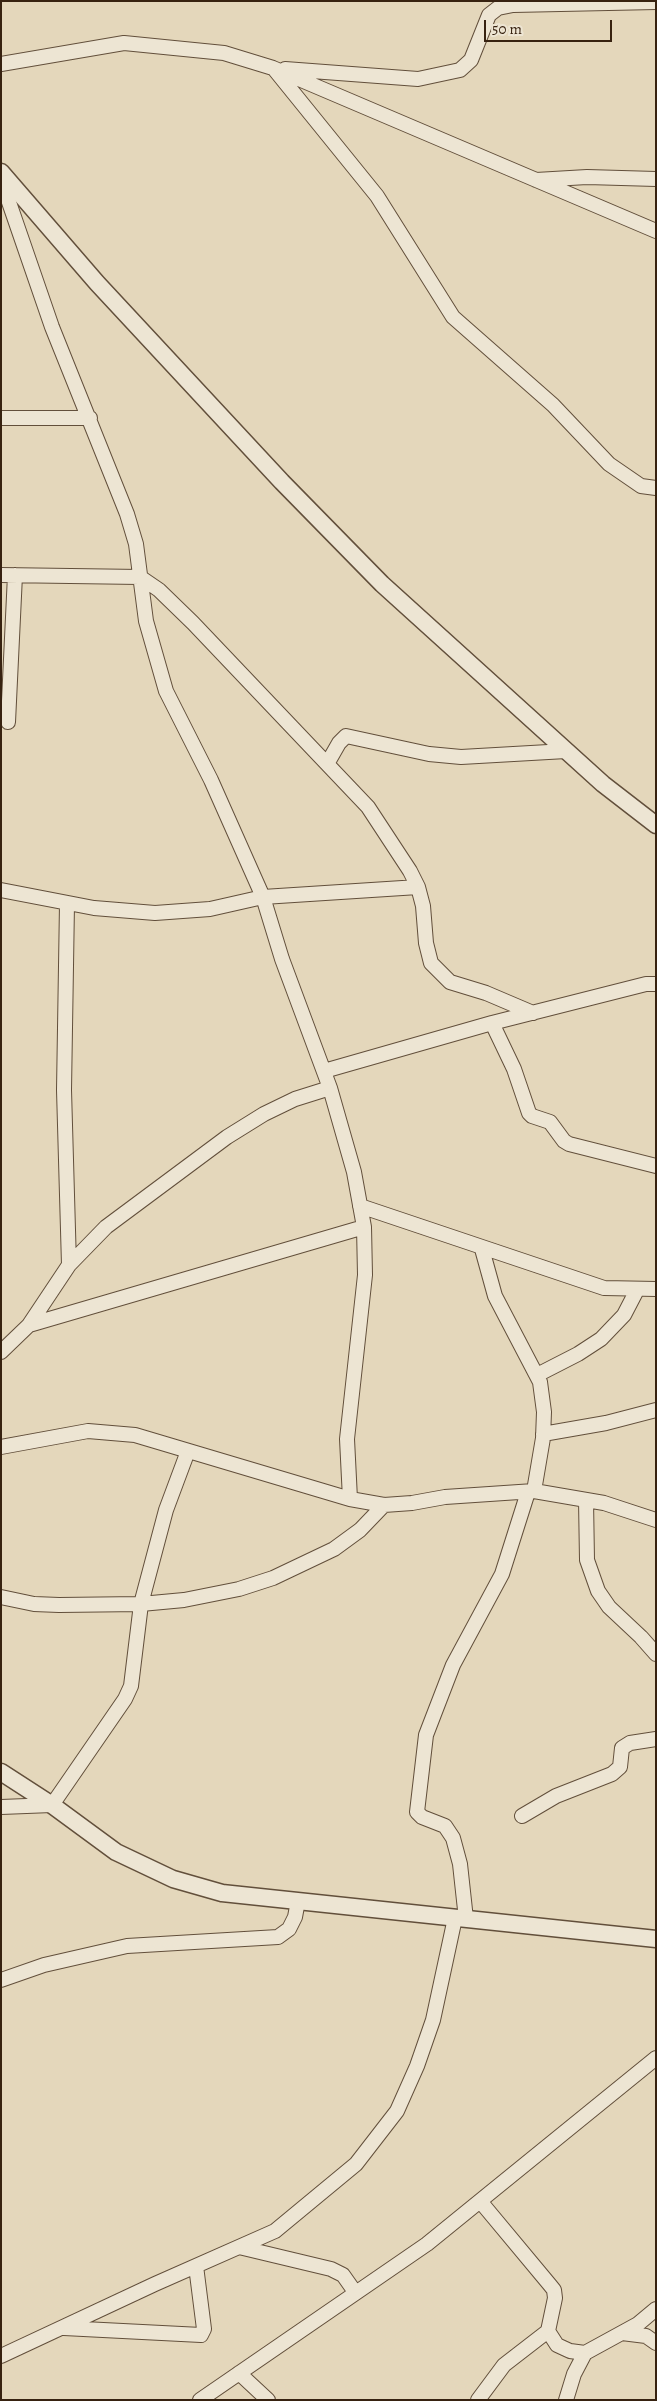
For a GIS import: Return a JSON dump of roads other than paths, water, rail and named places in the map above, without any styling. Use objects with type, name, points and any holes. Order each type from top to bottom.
[{"type":"street","points":[[273,68],[418,79],[460,70],[471,60],[489,15],[498,8],[513,5],[656,2]]},
{"type":"street","points":[[1,64],[124,43],[224,53],[273,68],[656,231]]},
{"type":"street","points":[[273,68],[377,196],[452,316],[553,404],[609,464],[641,486],[656,488]]},
{"type":"street","points":[[1,172],[97,283],[282,482],[382,584],[603,784],[656,825]]},
{"type":"street","points":[[533,180],[587,177],[656,179]]},
{"type":"street","points":[[1,179],[52,327],[127,514],[136,544],[146,620],[155,658],[166,691],[211,780],[263,897],[282,959],[330,1088],[354,1172],[364,1227],[365,1274],[347,1439],[350,1500]]},
{"type":"street","points":[[1,418],[90,418]]},
{"type":"street","points":[[8,722],[8,575],[140,577],[159,590],[193,623],[368,807],[410,871],[418,887],[423,906],[426,943],[431,963],[450,982],[486,993],[533,1013]]},
{"type":"street","points":[[327,764],[338,743],[346,736],[429,754],[462,757],[566,751]]},
{"type":"street","points":[[1,890],[67,904],[155,913],[210,909],[263,897],[418,887]]},
{"type":"street","points":[[67,904],[64,1090],[69,1265]]},
{"type":"street","points":[[324,1071],[533,1013],[646,984],[656,984]]},
{"type":"street","points":[[492,1024],[514,1069],[529,1113],[532,1116],[550,1122],[564,1141],[569,1144],[656,1166]]},
{"type":"street","points":[[1,1352],[29,1325],[69,1265],[106,1227],[227,1137],[264,1114],[295,1099],[330,1088]]},
{"type":"street","points":[[360,1206],[482,1249],[604,1288],[656,1289]]},
{"type":"street","points":[[29,1325],[364,1227]]},
{"type":"street","points":[[1,2356],[275,2231],[356,2164],[397,2111],[417,2066],[433,2020],[460,1919],[460,1864],[453,1838],[445,1826],[422,1818],[417,1812],[426,1735],[453,1665],[502,1574],[531,1492],[543,1434],[544,1412],[540,1382],[495,1296],[482,1249]]},
{"type":"street","points":[[537,1375],[578,1354],[601,1339],[624,1315],[637,1290]]},
{"type":"street","points":[[543,1434],[606,1423],[656,1410]]},
{"type":"street","points":[[1,1447],[88,1431],[135,1435],[350,1500],[384,1505],[412,1504],[445,1497],[531,1492],[604,1503],[654,1517]]},
{"type":"street","points":[[52,1805],[132,1686],[141,1604],[166,1510],[188,1451]]},
{"type":"street","points":[[586,1500],[587,1560],[598,1591],[608,1607],[641,1637],[656,1654]]},
{"type":"street","points":[[1,1597],[34,1604],[141,1604],[184,1600],[238,1589],[273,1578],[334,1549],[360,1530],[384,1505]]},
{"type":"street","points":[[522,1816],[556,1796],[612,1774],[620,1767],[622,1748],[630,1743],[656,1739]]},
{"type":"street","points":[[1,1772],[52,1805],[116,1852],[173,1878],[222,1893],[656,1939]]},
{"type":"street","points":[[1,1807],[52,1805]]},
{"type":"street","points":[[1,1980],[53,1963],[127,1946],[278,1937],[288,1929],[295,1917],[298,1901]]},
{"type":"street","points":[[200,2400],[427,2244],[656,2058]]},
{"type":"street","points":[[478,2400],[504,2366],[548,2331],[555,2298],[554,2290],[480,2200]]},
{"type":"street","points":[[239,2247],[331,2269],[343,2275],[355,2292]]},
{"type":"street","points":[[61,2328],[201,2335],[204,2329],[196,2266]]},
{"type":"street","points":[[566,2400],[574,2374],[585,2353],[638,2324],[656,2309]]},
{"type":"street","points":[[548,2331],[557,2345],[570,2351],[585,2353]]},
{"type":"street","points":[[622,2333],[646,2336],[656,2343]]},
{"type":"street","points":[[239,2373],[268,2400]]}]
